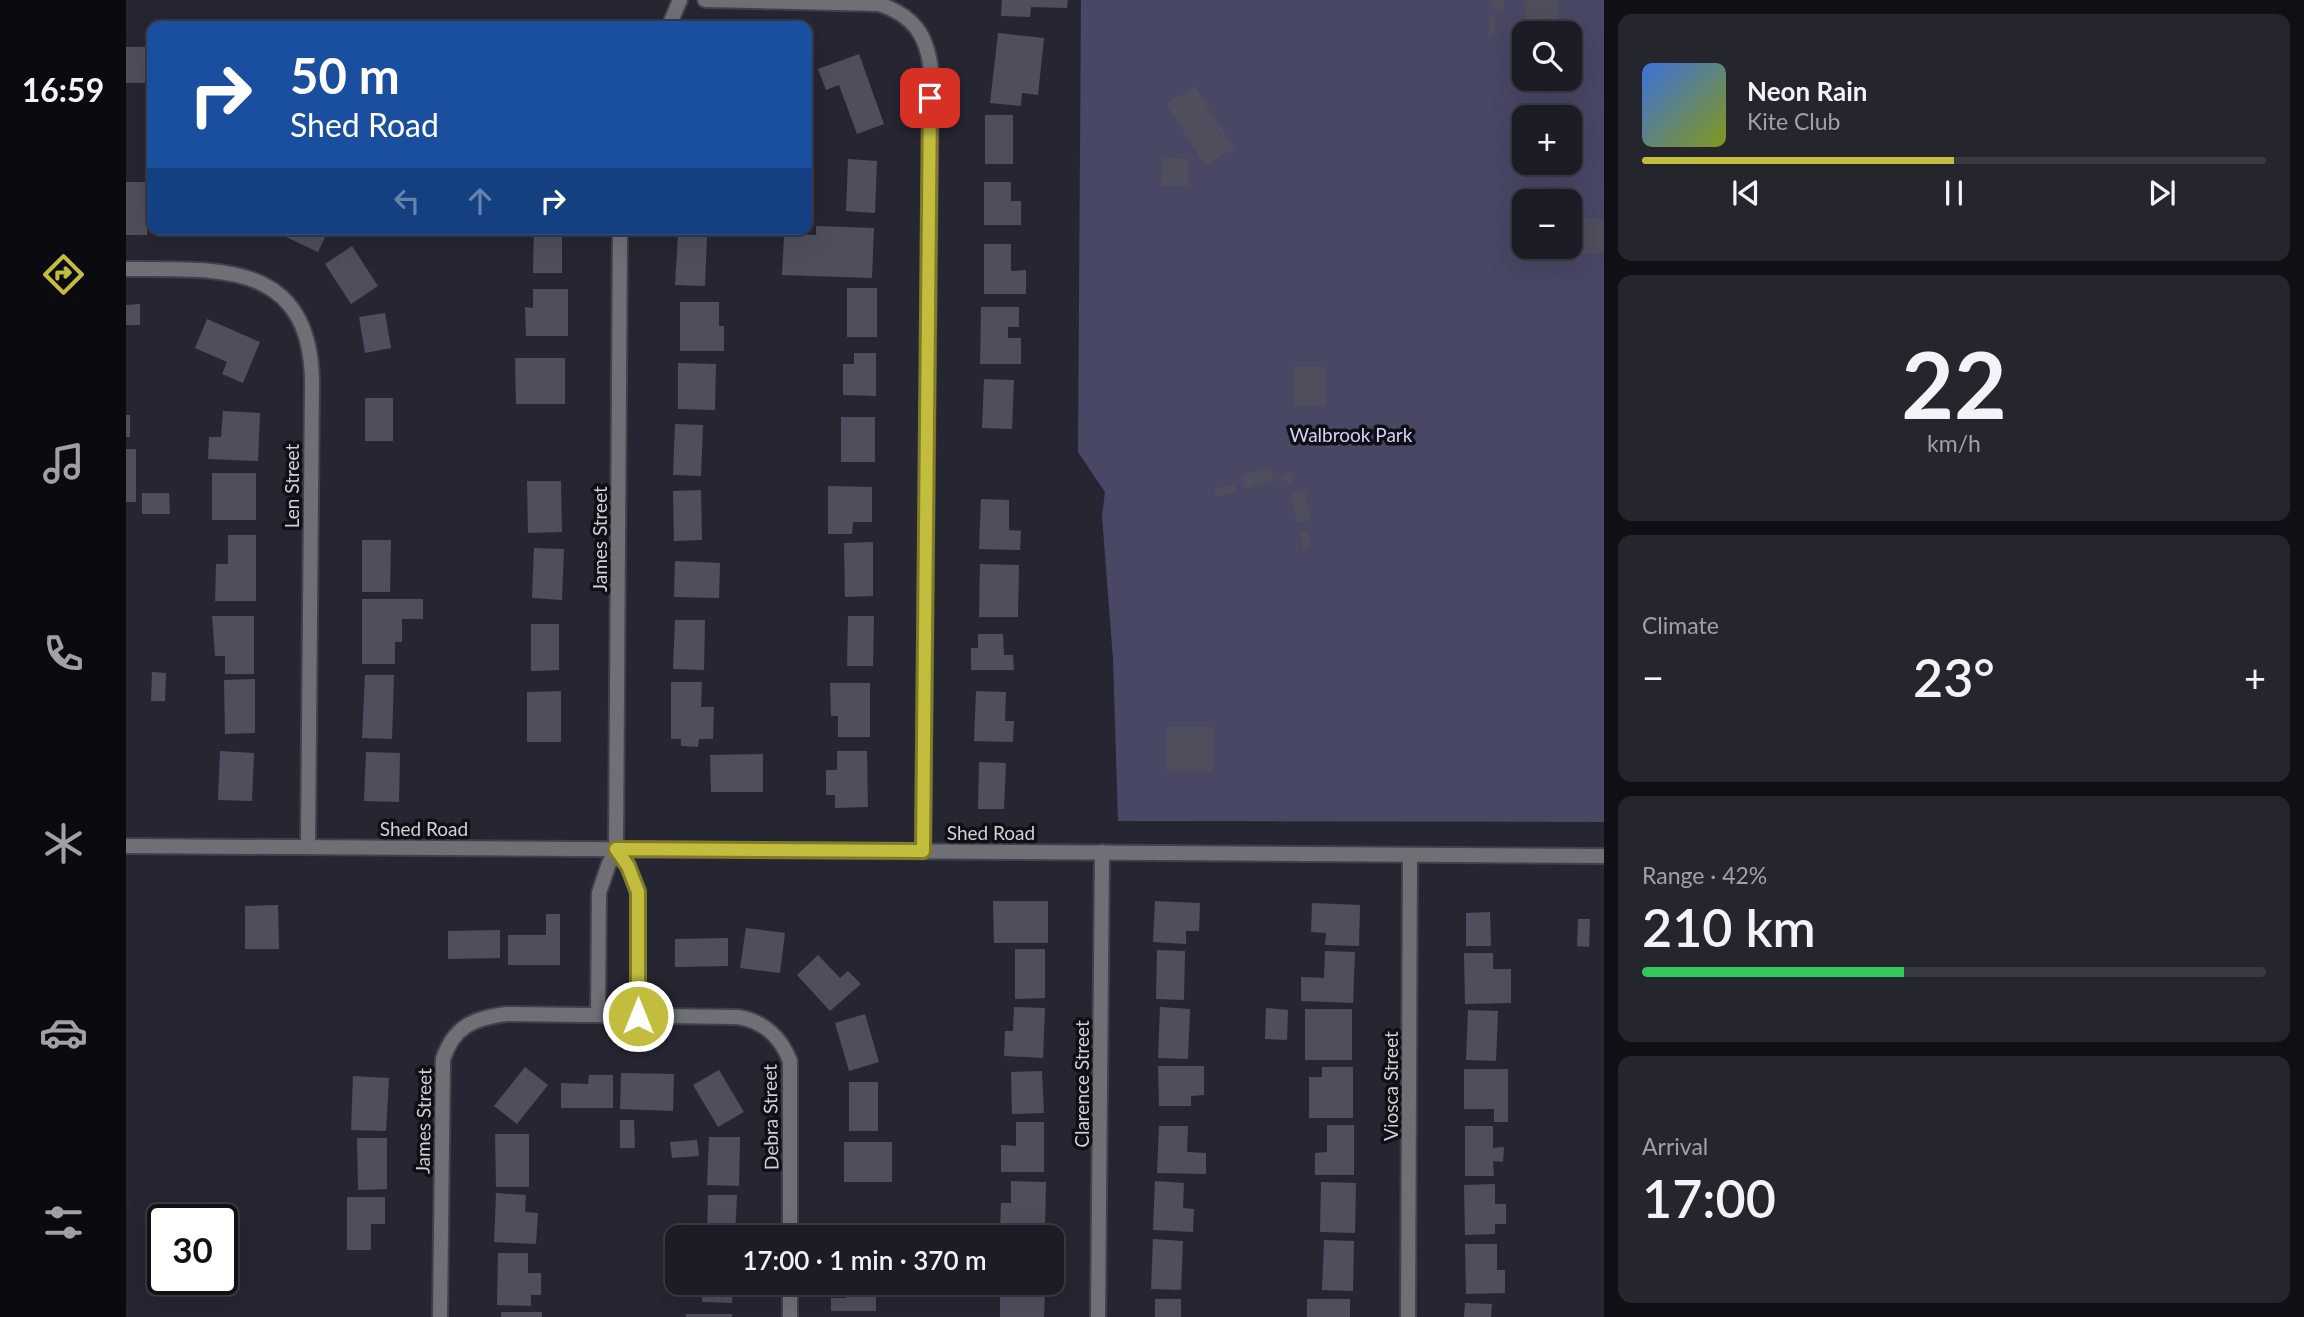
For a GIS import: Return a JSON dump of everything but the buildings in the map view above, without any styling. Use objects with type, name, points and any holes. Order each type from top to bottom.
[{"type":"street","points":[[671,21],[680,0]]},
{"type":"street","points":[[705,0],[866,2],[889,7],[912,22],[926,44],[931,70],[923,851]]},
{"type":"street","name":"James Street","points":[[598,1015],[599,893],[616,849],[620,235]]},
{"type":"street","name":"Len Street","points":[[126,269],[236,273],[260,282],[276,292],[290,305],[304,330],[312,381],[308,847]]},
{"type":"street","name":"Shed Road","points":[[126,846],[1604,856]]},
{"type":"street","name":"James Street","points":[[616,849],[628,866],[638,892],[638,1016]]},
{"type":"street","name":"Clarence Street","points":[[1098,1317],[1102,852]]},
{"type":"street","name":"Viosca Street","points":[[1408,1317],[1410,855]]},
{"type":"street","name":"James Street","points":[[440,1317],[442,1071],[443,1059],[452,1037],[474,1021],[488,1016],[619,1016]]},
{"type":"street","name":"Debra Street","points":[[619,1016],[751,1019],[770,1031],[786,1049],[792,1075],[790,1225]]},
{"type":"street","points":[[790,1295],[790,1317]]},
{"type":"green space","name":"Walbrook Park","points":[[1081,0],[1604,0],[1604,822],[1118,821],[1113,659],[1102,516],[1105,492],[1078,452]]},
{"type":"route","points":[[638,1016],[640,904],[635,881],[616,849],[923,851],[930,98]]}]
